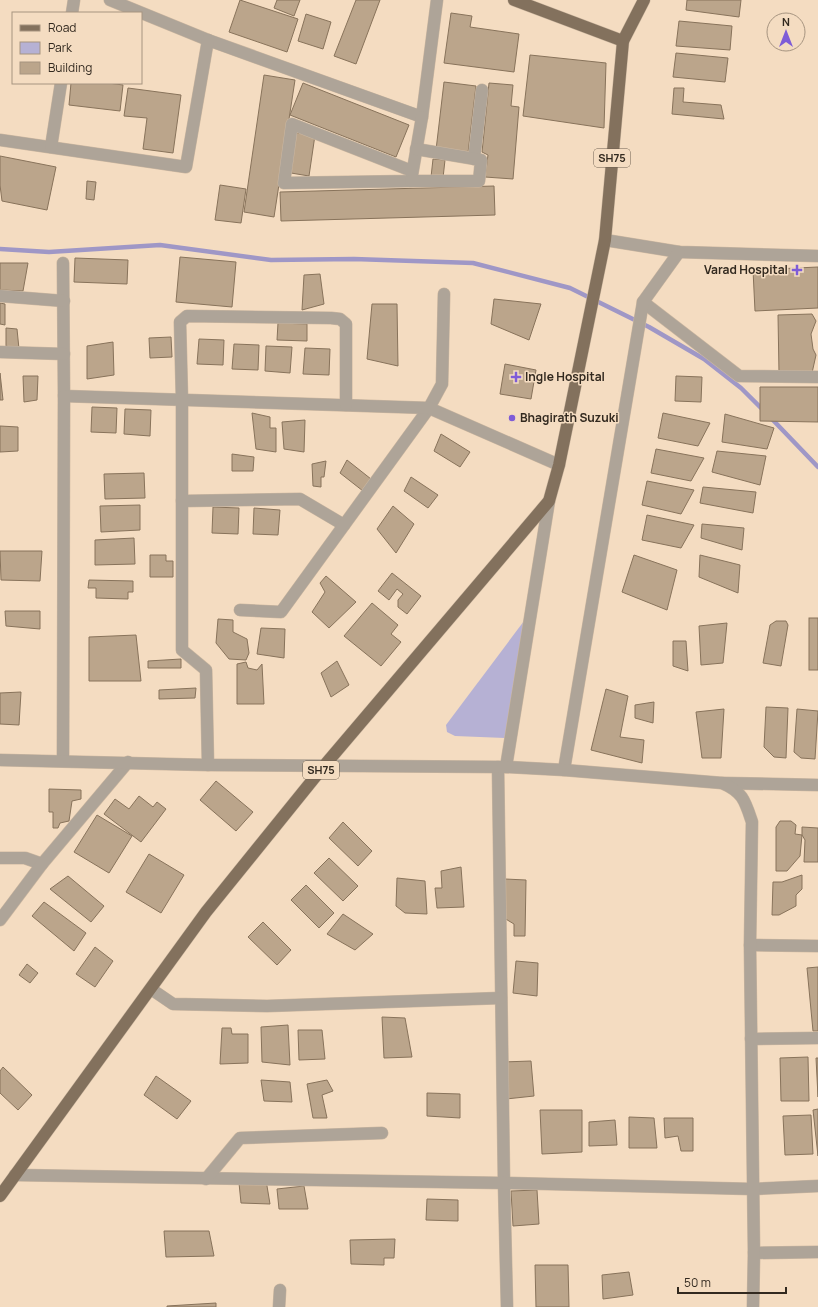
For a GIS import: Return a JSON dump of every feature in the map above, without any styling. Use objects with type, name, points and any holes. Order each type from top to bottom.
[{"type":"main road","points":[[514,0],[623,41]]},
{"type":"main road","name":"SH75","points":[[0,1196],[206,912],[324,766],[549,501],[559,464],[589,324],[605,240],[623,41],[644,0]]},
{"type":"street","points":[[72,12],[74,0]]},
{"type":"street","points":[[110,0],[139,12]]},
{"type":"street","points":[[412,176],[422,117],[437,0]]},
{"type":"street","points":[[142,13],[208,40],[422,117]]},
{"type":"street","points":[[0,140],[186,167],[208,40]]},
{"type":"street","points":[[51,147],[61,84]]},
{"type":"street","points":[[474,159],[482,90]]},
{"type":"street","points":[[412,176],[292,124],[284,183],[412,176],[479,181],[481,160],[416,149]]},
{"type":"street","points":[[605,240],[679,252],[818,256]]},
{"type":"street","points":[[564,770],[643,302],[679,252]]},
{"type":"street","points":[[63,263],[63,760]]},
{"type":"street","points":[[240,610],[281,612],[429,408],[442,384],[444,294]]},
{"type":"street","points":[[0,296],[64,301]]},
{"type":"street","points":[[643,302],[739,376],[818,377]]},
{"type":"street","points":[[208,765],[206,670],[182,650],[182,400],[180,322],[187,316],[340,319],[346,324],[346,405]]},
{"type":"street","points":[[0,352],[64,354]]},
{"type":"street","points":[[64,396],[429,408],[559,464]]},
{"type":"street","points":[[182,501],[300,499],[344,526]]},
{"type":"street","points":[[507,1307],[501,998],[502,767],[549,501]]},
{"type":"street","points":[[0,760],[63,760],[208,765],[502,767],[564,770],[722,783],[818,785]]},
{"type":"street","points":[[0,920],[42,864],[128,762]]},
{"type":"street","points":[[722,783],[741,794],[752,822],[750,944],[754,1253],[753,1307]]},
{"type":"street","points":[[0,858],[25,858],[42,864]]},
{"type":"street","points":[[750,944],[818,946]]},
{"type":"street","points":[[151,989],[174,1004],[267,1006],[501,998]]},
{"type":"street","points":[[751,1039],[818,1038]]},
{"type":"street","points":[[206,1179],[240,1138],[382,1133]]},
{"type":"street","points":[[15,1175],[504,1183],[753,1189],[818,1186]]},
{"type":"street","points":[[754,1253],[818,1252]]},
{"type":"street","points":[[279,1307],[280,1290]]},
{"type":"green space","points":[[535,611],[537,613],[512,733],[505,738],[455,736],[447,732],[446,725],[530,613]]},
{"type":"building","points":[[240,0],[298,19],[287,52],[229,32]]},
{"type":"building","points":[[277,0],[300,0],[294,16],[274,8]]},
{"type":"building","points":[[356,0],[380,0],[356,64],[334,56]]},
{"type":"building","points":[[687,0],[741,0],[739,17],[686,10]]},
{"type":"building","points":[[451,13],[472,16],[470,27],[519,34],[514,72],[444,63]]},
{"type":"building","points":[[306,14],[331,22],[323,49],[298,41]]},
{"type":"building","points":[[679,21],[732,26],[730,50],[676,46]]},
{"type":"building","points":[[676,53],[728,58],[725,82],[673,77]]},
{"type":"building","points":[[530,55],[606,63],[604,128],[523,116]]},
{"type":"building","points":[[264,75],[295,80],[274,217],[244,212]]},
{"type":"building","points":[[444,82],[476,86],[468,153],[436,150]]},
{"type":"building","points":[[303,83],[409,125],[396,157],[290,115]]},
{"type":"building","points":[[489,83],[513,85],[511,106],[519,107],[513,179],[485,177],[488,155],[482,152]]},
{"type":"building","points":[[71,84],[123,85],[120,111],[69,105]]},
{"type":"building","points":[[128,88],[181,95],[173,153],[143,149],[147,118],[124,116]]},
{"type":"building","points":[[674,88],[684,88],[683,102],[721,105],[724,119],[672,114]]},
{"type":"building","points":[[296,133],[315,135],[309,176],[291,173]]},
{"type":"building","points":[[0,156],[56,167],[47,210],[2,201],[0,185]]},
{"type":"building","points":[[433,159],[445,160],[443,178],[431,177]]},
{"type":"building","points":[[87,181],[96,182],[94,200],[86,199]]},
{"type":"building","points":[[220,185],[246,189],[241,223],[215,220]]},
{"type":"building","points":[[494,186],[495,215],[281,221],[280,192]]},
{"type":"building","points":[[180,257],[236,262],[232,307],[176,302]]},
{"type":"building","points":[[75,258],[128,260],[127,284],[74,282]]},
{"type":"building","points":[[0,263],[28,263],[23,291],[0,290]]},
{"type":"building","points":[[818,267],[818,308],[755,311],[753,270]]},
{"type":"building","points":[[320,274],[324,304],[302,310],[304,275]]},
{"type":"building","points":[[494,299],[541,304],[529,340],[491,324]]},
{"type":"building","points":[[0,303],[5,304],[5,325],[0,324]]},
{"type":"building","points":[[372,304],[397,304],[398,366],[367,359]]},
{"type":"building","points":[[812,314],[816,321],[811,334],[813,349],[816,355],[812,373],[779,373],[778,315]]},
{"type":"building","points":[[278,323],[307,324],[307,341],[277,340]]},
{"type":"building","points":[[6,328],[17,329],[19,349],[6,346]]},
{"type":"building","points":[[171,337],[172,357],[150,358],[149,338]]},
{"type":"building","points":[[199,339],[224,340],[223,365],[197,364]]},
{"type":"building","points":[[113,342],[114,375],[87,379],[87,346]]},
{"type":"building","points":[[234,344],[259,345],[258,370],[232,369]]},
{"type":"building","points":[[266,346],[292,347],[290,373],[265,371]]},
{"type":"building","points":[[305,348],[330,349],[329,375],[303,374]]},
{"type":"building","points":[[505,364],[536,370],[531,399],[500,394]]},
{"type":"building","points":[[0,373],[3,400],[0,400]]},
{"type":"building","points":[[23,376],[38,376],[37,400],[24,402]]},
{"type":"building","points":[[676,376],[702,377],[701,402],[675,401]]},
{"type":"building","points":[[760,387],[818,387],[818,422],[760,421]]},
{"type":"building","points":[[92,407],[117,408],[116,433],[91,432]]},
{"type":"building","points":[[125,409],[151,410],[150,436],[124,434]]},
{"type":"building","points":[[252,413],[270,417],[270,428],[276,428],[276,452],[256,449]]},
{"type":"building","points":[[663,413],[710,423],[698,446],[658,438]]},
{"type":"building","points":[[725,414],[774,428],[767,449],[722,442]]},
{"type":"building","points":[[305,420],[304,452],[284,449],[282,422]]},
{"type":"building","points":[[0,426],[18,427],[18,451],[0,452]]},
{"type":"building","points":[[441,434],[470,452],[460,467],[434,451]]},
{"type":"building","points":[[656,449],[704,458],[691,481],[651,473]]},
{"type":"building","points":[[717,451],[766,456],[760,485],[712,472]]},
{"type":"building","points":[[232,454],[254,457],[253,471],[232,471]]},
{"type":"building","points":[[347,460],[371,479],[363,491],[340,473]]},
{"type":"building","points":[[326,461],[324,477],[321,477],[321,487],[313,486],[312,464]]},
{"type":"building","points":[[144,473],[145,498],[105,499],[104,474]]},
{"type":"building","points":[[411,477],[438,495],[428,508],[404,491]]},
{"type":"building","points":[[647,481],[694,490],[681,514],[642,505]]},
{"type":"building","points":[[703,487],[756,492],[753,513],[700,503]]},
{"type":"building","points":[[140,505],[140,530],[101,532],[100,506]]},
{"type":"building","points":[[393,506],[414,524],[396,553],[377,529]]},
{"type":"building","points":[[213,507],[239,508],[238,534],[212,533]]},
{"type":"building","points":[[254,508],[280,510],[278,535],[253,534]]},
{"type":"building","points":[[647,515],[694,525],[681,548],[642,540]]},
{"type":"building","points":[[702,524],[744,528],[742,550],[701,538]]},
{"type":"building","points":[[134,538],[135,564],[95,565],[95,540]]},
{"type":"building","points":[[0,551],[42,551],[40,581],[1,580]]},
{"type":"building","points":[[150,555],[166,555],[166,561],[173,561],[173,577],[150,577]]},
{"type":"building","points":[[634,555],[677,570],[667,610],[622,592]]},
{"type":"building","points":[[700,555],[740,565],[738,593],[699,577]]},
{"type":"building","points":[[392,573],[421,596],[407,614],[398,607],[398,600],[403,594],[397,589],[389,600],[378,591]]},
{"type":"building","points":[[326,576],[356,602],[329,628],[312,612],[325,592],[320,583]]},
{"type":"building","points":[[89,580],[133,581],[133,592],[128,592],[128,599],[96,598],[96,588],[88,588]]},
{"type":"building","points":[[372,603],[398,625],[391,634],[401,642],[381,666],[344,636]]},
{"type":"building","points":[[5,611],[40,611],[40,629],[6,626]]},
{"type":"building","points":[[809,618],[818,618],[818,670],[809,670]]},
{"type":"building","points":[[218,619],[233,620],[233,632],[247,639],[249,653],[246,660],[229,659],[216,643]]},
{"type":"building","points":[[776,621],[786,621],[788,625],[781,666],[763,663],[770,625]]},
{"type":"building","points":[[727,623],[723,663],[701,665],[699,626]]},
{"type":"building","points":[[261,628],[285,629],[284,658],[257,654]]},
{"type":"building","points":[[136,635],[141,681],[89,681],[89,637]]},
{"type":"building","points":[[673,641],[686,641],[688,671],[673,666]]},
{"type":"building","points":[[181,659],[181,668],[148,668],[148,661]]},
{"type":"building","points":[[337,661],[349,685],[331,697],[321,673]]},
{"type":"building","points":[[246,662],[248,668],[257,670],[262,664],[264,704],[237,704],[237,664]]},
{"type":"building","points":[[196,688],[195,698],[159,699],[159,690]]},
{"type":"building","points":[[606,689],[628,696],[620,737],[644,740],[642,763],[591,750]]},
{"type":"building","points":[[21,692],[19,725],[0,724],[0,693]]},
{"type":"building","points":[[654,702],[653,723],[635,718],[635,705]]},
{"type":"building","points":[[766,707],[788,708],[786,758],[774,757],[764,747]]},
{"type":"building","points":[[724,709],[721,758],[702,758],[696,712]]},
{"type":"building","points":[[797,709],[818,711],[815,759],[801,758],[794,752]]},
{"type":"building","points":[[216,781],[253,812],[236,831],[200,800]]},
{"type":"building","points":[[49,789],[81,790],[81,799],[72,801],[69,821],[60,823],[58,828],[53,828],[53,812],[49,812]]},
{"type":"building","points":[[139,796],[153,807],[157,802],[166,809],[141,842],[104,814],[115,799],[129,809]]},
{"type":"building","points":[[97,815],[132,836],[109,873],[74,852]]},
{"type":"building","points":[[780,821],[791,821],[796,825],[795,834],[802,835],[800,856],[787,871],[776,871],[776,827]]},
{"type":"building","points":[[343,822],[372,851],[358,866],[329,838]]},
{"type":"building","points":[[802,827],[818,828],[818,862],[804,862],[805,840],[802,835]]},
{"type":"building","points":[[149,854],[184,875],[161,913],[126,892]]},
{"type":"building","points":[[329,858],[358,886],[343,901],[314,873]]},
{"type":"building","points":[[461,867],[464,907],[437,908],[435,888],[442,888],[441,871]]},
{"type":"building","points":[[802,875],[802,889],[796,895],[796,906],[779,915],[772,915],[773,882],[782,882]]},
{"type":"building","points":[[68,876],[104,906],[91,922],[50,889]]},
{"type":"building","points":[[397,878],[425,881],[427,914],[405,913],[396,906]]},
{"type":"building","points":[[505,879],[526,880],[525,936],[514,936],[514,924],[504,918]]},
{"type":"building","points":[[306,885],[334,913],[319,928],[291,900]]},
{"type":"building","points":[[44,902],[86,933],[74,951],[32,916]]},
{"type":"building","points":[[343,914],[373,934],[355,950],[327,934]]},
{"type":"building","points":[[263,922],[291,950],[277,965],[248,937]]},
{"type":"building","points":[[95,947],[113,961],[95,987],[76,974]]},
{"type":"building","points":[[516,961],[538,963],[537,996],[513,993]]},
{"type":"building","points":[[27,964],[38,973],[30,983],[19,975]]},
{"type":"building","points":[[818,967],[818,1031],[813,1031],[807,968]]},
{"type":"building","points":[[382,1017],[405,1018],[412,1057],[384,1058]]},
{"type":"building","points":[[288,1025],[290,1065],[262,1062],[261,1027]]},
{"type":"building","points":[[222,1028],[231,1028],[232,1034],[248,1034],[248,1063],[220,1064]]},
{"type":"building","points":[[298,1030],[322,1030],[325,1059],[299,1060]]},
{"type":"building","points":[[808,1057],[809,1101],[781,1101],[780,1058]]},
{"type":"building","points":[[816,1058],[818,1058],[818,1097]]},
{"type":"building","points":[[531,1061],[534,1096],[506,1099],[503,1062]]},
{"type":"building","points":[[3,1067],[32,1095],[18,1110],[0,1093],[0,1071]]},
{"type":"building","points":[[156,1076],[191,1101],[177,1119],[144,1095]]},
{"type":"building","points":[[261,1080],[290,1082],[292,1102],[264,1101]]},
{"type":"building","points":[[327,1080],[333,1091],[322,1095],[327,1118],[313,1118],[307,1084]]},
{"type":"building","points":[[427,1093],[460,1094],[460,1118],[427,1116]]},
{"type":"building","points":[[818,1109],[818,1156],[813,1110]]},
{"type":"building","points":[[540,1110],[582,1110],[582,1152],[542,1154]]},
{"type":"building","points":[[811,1115],[813,1154],[785,1155],[783,1116]]},
{"type":"building","points":[[629,1117],[654,1118],[657,1148],[629,1148]]},
{"type":"building","points":[[664,1118],[693,1118],[693,1151],[681,1151],[678,1136],[665,1138]]},
{"type":"building","points":[[615,1120],[617,1145],[589,1146],[589,1122]]},
{"type":"building","points":[[266,1180],[270,1204],[241,1203],[239,1183]]},
{"type":"building","points":[[304,1186],[308,1209],[279,1209],[277,1189]]},
{"type":"building","points":[[537,1190],[539,1224],[513,1226],[511,1191]]},
{"type":"building","points":[[427,1199],[458,1200],[458,1221],[426,1220]]},
{"type":"building","points":[[164,1231],[209,1231],[214,1256],[166,1257]]},
{"type":"building","points":[[395,1239],[394,1258],[384,1258],[384,1265],[351,1264],[350,1240]]},
{"type":"building","points":[[535,1265],[568,1265],[569,1307],[536,1307]]},
{"type":"building","points":[[629,1272],[633,1295],[603,1299],[602,1275]]},
{"type":"building","points":[[216,1303],[216,1307],[167,1307],[167,1306]]},
{"type":"waterway","points":[[0,249],[49,252],[160,245],[271,260],[354,259],[473,263],[570,288],[649,327],[704,359],[741,388],[764,411]]},
{"type":"waterway","points":[[771,418],[818,467]]},
{"type":"place","name":"Varad Hospital","points":[[797,270]]},
{"type":"place","name":"Ingle Hospital","points":[[516,377]]},
{"type":"place","name":"Bhagirath Suzuki","points":[[512,418]]}]
